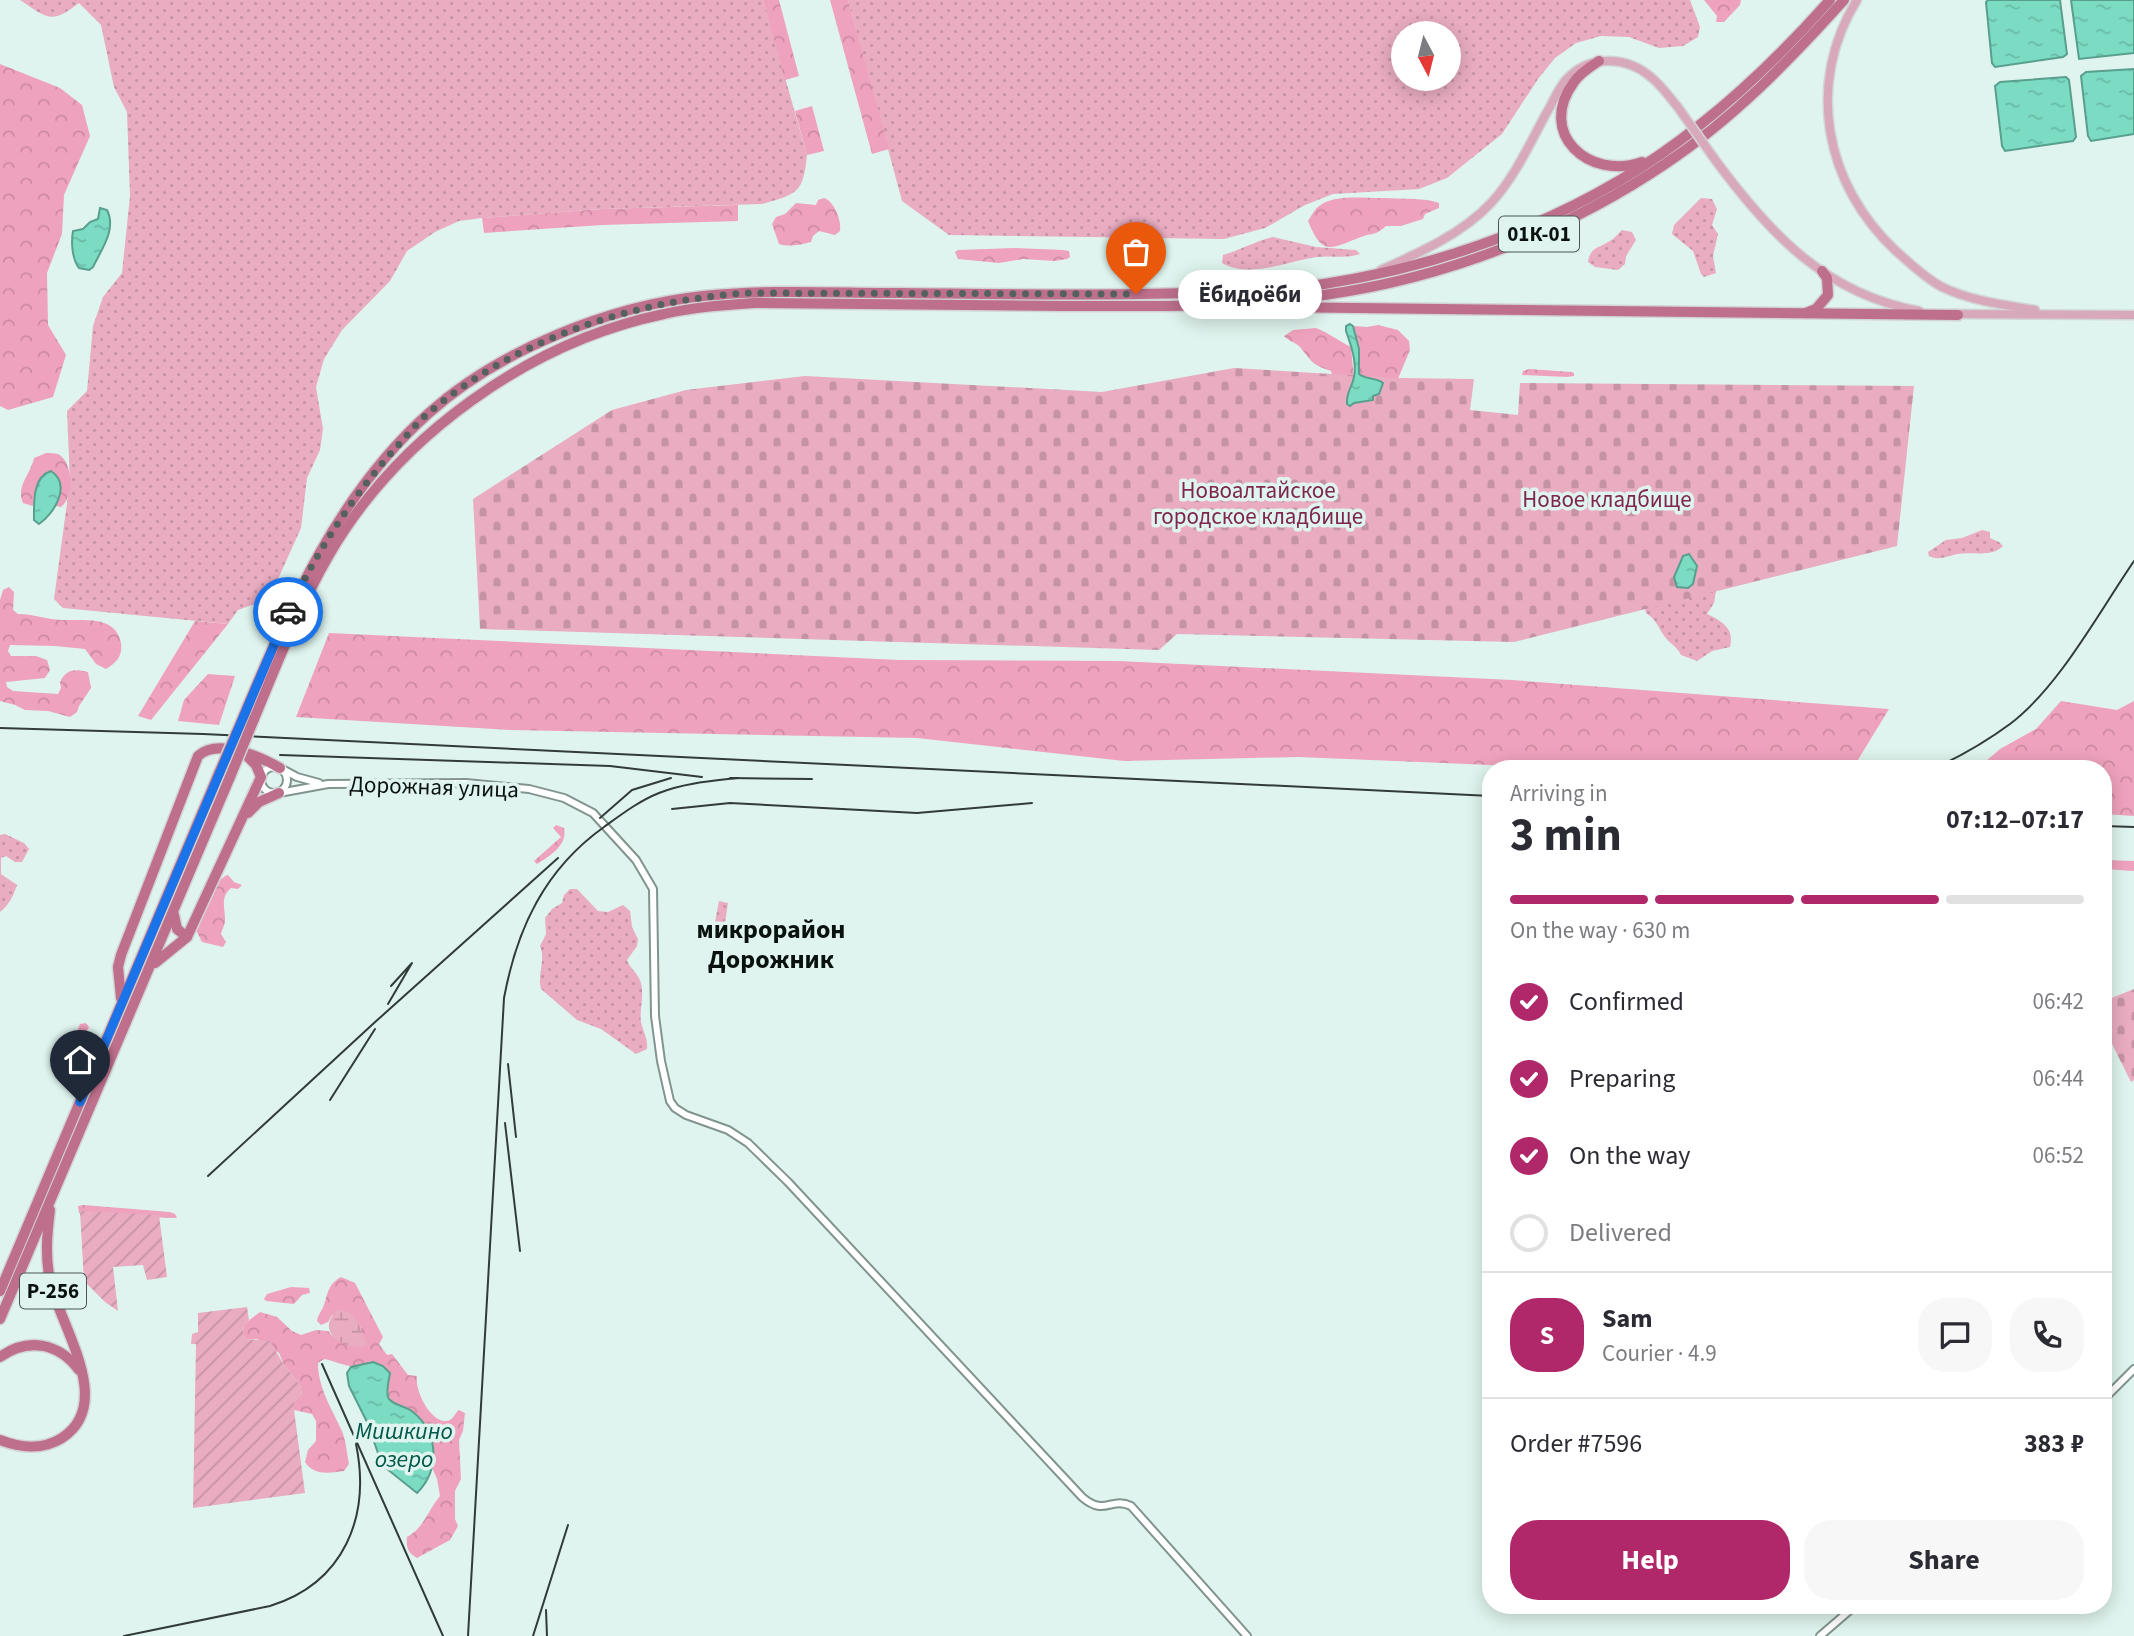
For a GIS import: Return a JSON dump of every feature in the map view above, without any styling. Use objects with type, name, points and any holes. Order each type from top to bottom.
[{"type":"highway","name":"01К-01","points":[[1160,294],[1278,290],[1324,284],[1420,263],[1511,233],[1582,201],[1659,155],[1699,126],[1800,34],[1830,0]]},
{"type":"highway","name":"01К-01","points":[[1160,306],[1278,301],[1326,295],[1436,270],[1548,230],[1626,189],[1705,135],[1773,76],[1844,0]]},
{"type":"highway","points":[[1599,61],[1584,71],[1567,93],[1562,118],[1567,140],[1580,155],[1597,164],[1623,166],[1659,155]]},
{"type":"highway","points":[[1799,314],[1816,309],[1828,295],[1827,278],[1822,271]]},
{"type":"highway","name":"Р-256","points":[[0,1291],[300,587],[320,550],[360,491],[411,430],[431,411],[460,389],[522,352],[556,336],[661,303],[704,296],[757,293],[1160,294]]},
{"type":"highway","name":"Р-256","points":[[0,1320],[309,592],[329,555],[368,498],[443,424],[478,397],[529,365],[561,349],[616,327],[663,314],[754,303],[1160,306]]},
{"type":"highway","points":[[1160,306],[1958,314]]},
{"type":"highway","points":[[522,352],[440,410],[437,417],[444,416],[495,380],[529,365]]},
{"type":"highway","points":[[121,1003],[118,967],[121,955],[198,756],[220,746],[280,768]]},
{"type":"highway","points":[[148,971],[163,954],[187,937],[244,819],[261,777],[256,765],[244,754]]},
{"type":"highway","points":[[244,819],[259,802],[279,793]]},
{"type":"highway","points":[[174,912],[175,925],[187,937]]},
{"type":"highway","points":[[121,955],[124,965],[137,965]]},
{"type":"highway","name":"Р-256","points":[[0,1440],[27,1447],[48,1445],[64,1437],[81,1416],[86,1398],[76,1353],[47,1269],[46,1240],[51,1197]]},
{"type":"highway","points":[[0,1280],[18,1249]]},
{"type":"highway","points":[[0,1357],[26,1345],[50,1347],[71,1360],[83,1380]]},
{"type":"main road","points":[[1857,0],[1839,37],[1828,97],[1836,159],[1841,176],[1857,207],[1888,243],[1926,277],[1942,287],[1988,302],[2062,315]]},
{"type":"main road","points":[[1369,275],[1423,250],[1480,214],[1502,189],[1567,79],[1585,66],[1614,60],[1639,69],[1661,87],[1769,228],[1794,252],[1850,287],[1894,305],[1922,312],[2134,315]]},
{"type":"street","points":[[268,768],[280,768],[297,777],[328,784],[279,793],[266,790],[261,784],[261,777],[268,768]]},
{"type":"street","points":[[279,793],[286,788],[288,780],[280,768]]},
{"type":"street","name":"Дорожная улица","points":[[328,784],[441,783],[529,789],[578,804],[593,813],[645,871],[653,889],[655,1016],[665,1087],[673,1105],[686,1115],[729,1130],[748,1143],[788,1182],[1082,1497],[1094,1506],[1104,1507],[1124,1502],[1141,1515],[1247,1636]]},
{"type":"street","points":[[2112,1391],[2134,1369]]},
{"type":"street","points":[[1820,1636],[1846,1614]]},
{"type":"green space","points":[[20,0],[763,0],[807,155],[803,177],[800,185],[791,194],[762,204],[602,209],[482,218],[459,221],[435,232],[407,251],[390,281],[342,330],[324,359],[316,387],[323,429],[320,450],[307,478],[301,528],[269,599],[238,610],[228,624],[63,608],[54,599],[70,481],[67,411],[87,391],[93,326],[103,297],[122,273],[130,196],[127,112],[114,87],[101,25],[79,3],[62,14],[49,17]]},
{"type":"green space","points":[[763,0],[779,0],[799,76],[785,80]]},
{"type":"green space","points":[[830,0],[848,0],[889,149],[872,154]]},
{"type":"green space","points":[[848,0],[1690,0],[1700,27],[1698,37],[1683,46],[1659,48],[1629,37],[1601,36],[1576,43],[1555,58],[1502,134],[1447,178],[1419,189],[1333,194],[1305,205],[1265,228],[1224,239],[949,235],[902,201]]},
{"type":"green space","points":[[1704,0],[1741,0],[1740,5],[1724,22],[1716,22],[1717,16]]},
{"type":"green space","points":[[0,64],[60,88],[82,105],[90,136],[64,195],[62,234],[47,273],[48,325],[66,355],[53,397],[8,410],[0,406]]},
{"type":"green space","points":[[812,106],[824,151],[807,155],[795,111]]},
{"type":"green space","points":[[824,198],[836,212],[840,231],[835,235],[819,231],[811,242],[803,244],[779,244],[772,224],[776,217],[785,214],[796,203],[816,205],[818,200]]},
{"type":"green space","points":[[1386,198],[1434,201],[1439,203],[1439,208],[1425,214],[1423,219],[1401,226],[1386,226],[1376,233],[1335,247],[1323,245],[1318,241],[1308,221],[1318,207],[1333,200]]},
{"type":"green space","points":[[1701,198],[1712,199],[1717,209],[1712,225],[1718,234],[1713,256],[1716,273],[1704,277],[1693,251],[1672,234],[1674,225]]},
{"type":"green space","points":[[738,205],[738,221],[602,225],[484,233],[482,218],[602,209]]},
{"type":"green space","points":[[1622,230],[1632,232],[1636,240],[1626,256],[1625,264],[1618,270],[1595,267],[1588,262],[1593,251],[1612,240]]},
{"type":"green space","points":[[1273,237],[1316,247],[1356,250],[1360,254],[1317,257],[1257,269],[1233,268],[1222,263],[1223,255]]},
{"type":"green space","points":[[958,250],[1063,250],[1069,251],[1070,257],[1055,261],[1023,259],[999,263],[958,259],[955,252]]},
{"type":"green space","points":[[1378,325],[1398,330],[1409,341],[1410,350],[1397,381],[1363,377],[1359,374],[1359,349],[1353,326]]},
{"type":"green space","points":[[1316,328],[1351,347],[1354,379],[1333,378],[1331,371],[1315,364],[1299,346],[1284,336],[1293,330]]},
{"type":"green space","name":"Новоалтайское городское кладбище","points":[[1234,368],[1397,378],[1474,379],[1470,410],[1518,415],[1520,383],[1914,386],[1897,546],[1514,642],[1177,634],[1159,650],[480,629],[473,499],[612,410],[686,390],[805,376],[1102,392]]},
{"type":"green space","points":[[1529,369],[1571,372],[1574,376],[1522,375],[1523,371]]},
{"type":"green space","points":[[46,453],[58,454],[67,464],[70,488],[61,507],[56,506],[60,491],[40,480],[33,506],[23,503],[21,497],[22,486],[34,458]]},
{"type":"green space","points":[[1982,530],[1990,532],[1990,538],[2003,546],[1987,553],[1964,553],[1940,558],[1929,556],[1928,552],[1946,540],[1962,538]]},
{"type":"green space","points":[[9,587],[14,592],[13,610],[18,614],[61,620],[97,621],[112,627],[118,634],[121,643],[120,655],[116,662],[106,669],[96,664],[85,649],[10,645],[8,651],[11,656],[36,656],[47,660],[50,670],[45,678],[6,682],[7,687],[13,691],[58,694],[60,682],[68,672],[88,672],[91,688],[77,712],[70,717],[48,711],[25,710],[0,701],[0,600],[3,590]]},
{"type":"green space","points":[[1716,591],[1714,603],[1707,614],[1729,630],[1730,647],[1712,651],[1697,661],[1681,655],[1653,618],[1646,613],[1644,602]]},
{"type":"green space","points":[[195,621],[228,624],[151,720],[138,716]]},
{"type":"green space","points":[[329,633],[899,660],[1119,661],[1512,680],[1889,709],[1858,760],[1482,760],[1482,765],[1298,757],[1124,761],[917,738],[511,730],[296,717]]},
{"type":"green space","points":[[208,674],[235,676],[219,725],[178,721],[184,700]]},
{"type":"green space","points":[[2061,701],[2117,710],[2134,701],[2134,816],[2112,815],[2112,760],[1987,760],[2000,749],[2036,729]]},
{"type":"green space","points":[[556,825],[564,828],[561,845],[537,864],[534,861],[561,837],[553,828]]},
{"type":"green space","points":[[5,834],[24,843],[29,849],[22,862],[15,862],[6,856],[1,858],[1,874],[17,885],[11,900],[0,912],[0,835]]},
{"type":"green space","points":[[2112,860],[2134,861],[2134,871],[2112,870]]},
{"type":"green space","points":[[228,875],[234,882],[242,885],[238,889],[231,888],[225,896],[225,922],[221,934],[226,942],[223,947],[202,942],[196,930],[219,881]]},
{"type":"green space","points":[[570,889],[577,889],[598,911],[608,912],[623,905],[630,911],[632,927],[638,939],[637,946],[627,960],[641,983],[641,1022],[647,1045],[647,1049],[636,1054],[601,1029],[577,1020],[541,989],[540,946],[546,934],[545,918],[552,909],[562,903],[564,895]]},
{"type":"green space","points":[[719,901],[728,903],[725,923],[715,922]]},
{"type":"green space","points":[[2134,989],[2134,1080],[2131,1082],[2112,1044],[2112,998]]},
{"type":"green space","points":[[86,1023],[89,1027],[78,1050],[82,1063],[74,1087],[68,1088],[73,1070],[65,1060],[80,1024]]},
{"type":"green space","points":[[78,1206],[170,1212],[177,1218],[79,1213]]},
{"type":"green space","points":[[80,1211],[159,1215],[167,1277],[147,1280],[143,1265],[113,1267],[118,1311],[105,1302],[84,1281]]},
{"type":"green space","points":[[341,1277],[355,1283],[383,1337],[379,1344],[387,1355],[392,1354],[408,1375],[417,1376],[418,1389],[429,1411],[440,1420],[446,1421],[452,1419],[459,1410],[465,1413],[459,1440],[461,1479],[455,1491],[455,1519],[458,1526],[450,1540],[417,1558],[408,1550],[407,1537],[422,1524],[440,1496],[431,1465],[434,1452],[389,1399],[386,1393],[390,1373],[377,1365],[350,1366],[324,1359],[318,1363],[323,1390],[343,1435],[349,1464],[344,1471],[317,1472],[305,1462],[308,1450],[316,1441],[316,1421],[312,1414],[294,1410],[294,1402],[302,1394],[300,1385],[284,1365],[279,1353],[257,1339],[246,1339],[243,1335],[244,1324],[260,1312],[277,1317],[292,1331],[301,1335],[316,1330],[328,1331],[345,1344],[366,1345],[360,1326],[332,1315],[328,1322],[321,1325],[317,1321],[329,1289]]},
{"type":"green space","points":[[291,1287],[309,1288],[310,1293],[302,1295],[294,1304],[264,1299],[267,1294]]},
{"type":"green space","points":[[247,1307],[249,1320],[244,1324],[243,1335],[246,1339],[270,1341],[300,1385],[302,1394],[294,1402],[294,1410],[305,1493],[193,1508],[196,1344],[191,1344],[192,1334],[198,1332],[198,1313]]},
{"type":"green space","points":[[338,1310],[354,1317],[367,1345],[350,1346],[342,1343],[330,1332],[331,1318]]},
{"type":"water","points":[[2060,0],[2067,54],[2063,57],[1995,67],[1992,63],[1986,2]]},
{"type":"water","points":[[2071,0],[2134,0],[2134,53],[2079,59]]},
{"type":"water","points":[[2134,69],[2134,134],[2091,141],[2088,136],[2081,76],[2086,72]]},
{"type":"water","points":[[2066,77],[2069,80],[2076,137],[2073,141],[2005,151],[2002,146],[1995,86],[2000,82]]},
{"type":"water","points":[[100,208],[107,210],[110,217],[107,239],[93,267],[89,270],[79,268],[73,250],[73,231],[83,229],[98,219]]},
{"type":"water","points":[[1346,326],[1353,326],[1359,349],[1359,374],[1383,383],[1379,394],[1373,396],[1373,400],[1350,406],[1347,404],[1347,396],[1355,365],[1346,331]]},
{"type":"water","points":[[51,471],[57,477],[60,491],[55,507],[39,524],[34,520],[35,492],[40,479]]},
{"type":"water","points":[[1689,554],[1697,566],[1693,584],[1688,588],[1677,587],[1674,577],[1683,556]]},
{"type":"water","name":"Мишкино озеро","points":[[373,1362],[390,1373],[387,1390],[389,1399],[413,1412],[428,1430],[432,1441],[433,1463],[430,1474],[417,1493],[382,1465],[368,1424],[349,1386],[347,1373],[351,1367]]},
{"type":"railway","points":[[1950,760],[2010,724],[2045,690],[2062,670],[2134,561]]},
{"type":"railway","points":[[0,728],[203,734],[1482,796]]},
{"type":"railway","points":[[280,755],[610,766],[702,777]]},
{"type":"railway","points":[[600,818],[632,790],[671,778]]},
{"type":"railway","points":[[730,778],[812,779]]},
{"type":"railway","points":[[468,1636],[504,998],[517,948],[526,924],[550,881],[565,862],[604,827],[659,793],[708,781],[738,778]]},
{"type":"railway","points":[[672,809],[730,803],[917,813],[1032,803]]},
{"type":"railway","points":[[2112,826],[2134,827]]},
{"type":"railway","points":[[208,1176],[558,858]]},
{"type":"railway","points":[[388,1004],[412,963],[391,986]]},
{"type":"railway","points":[[330,1100],[375,1029]]},
{"type":"railway","points":[[508,1064],[516,1137]]},
{"type":"railway","points":[[505,1123],[520,1251]]},
{"type":"railway","points":[[322,1364],[443,1636]]},
{"type":"railway","points":[[124,1636],[270,1606],[296,1595],[317,1581],[334,1564],[355,1521],[360,1471],[356,1444]]},
{"type":"railway","points":[[533,1636],[568,1525]]},
{"type":"railway","points":[[546,1610],[547,1636]]},
{"type":"way so far","points":[[288,612],[320,550],[338,522],[411,430],[460,389],[493,368],[556,336],[661,303],[704,296],[746,293],[1136,294]]},
{"type":"place","name":"Ёбидоёби","points":[[1136,294]]},
{"type":"district","name":"микрорайон Дорожник","points":[[771,944]]},
{"type":"route","points":[[80,1102],[288,612]]},
{"type":"park label","name":"Новое кладбище","points":[[1607,499]]}]
